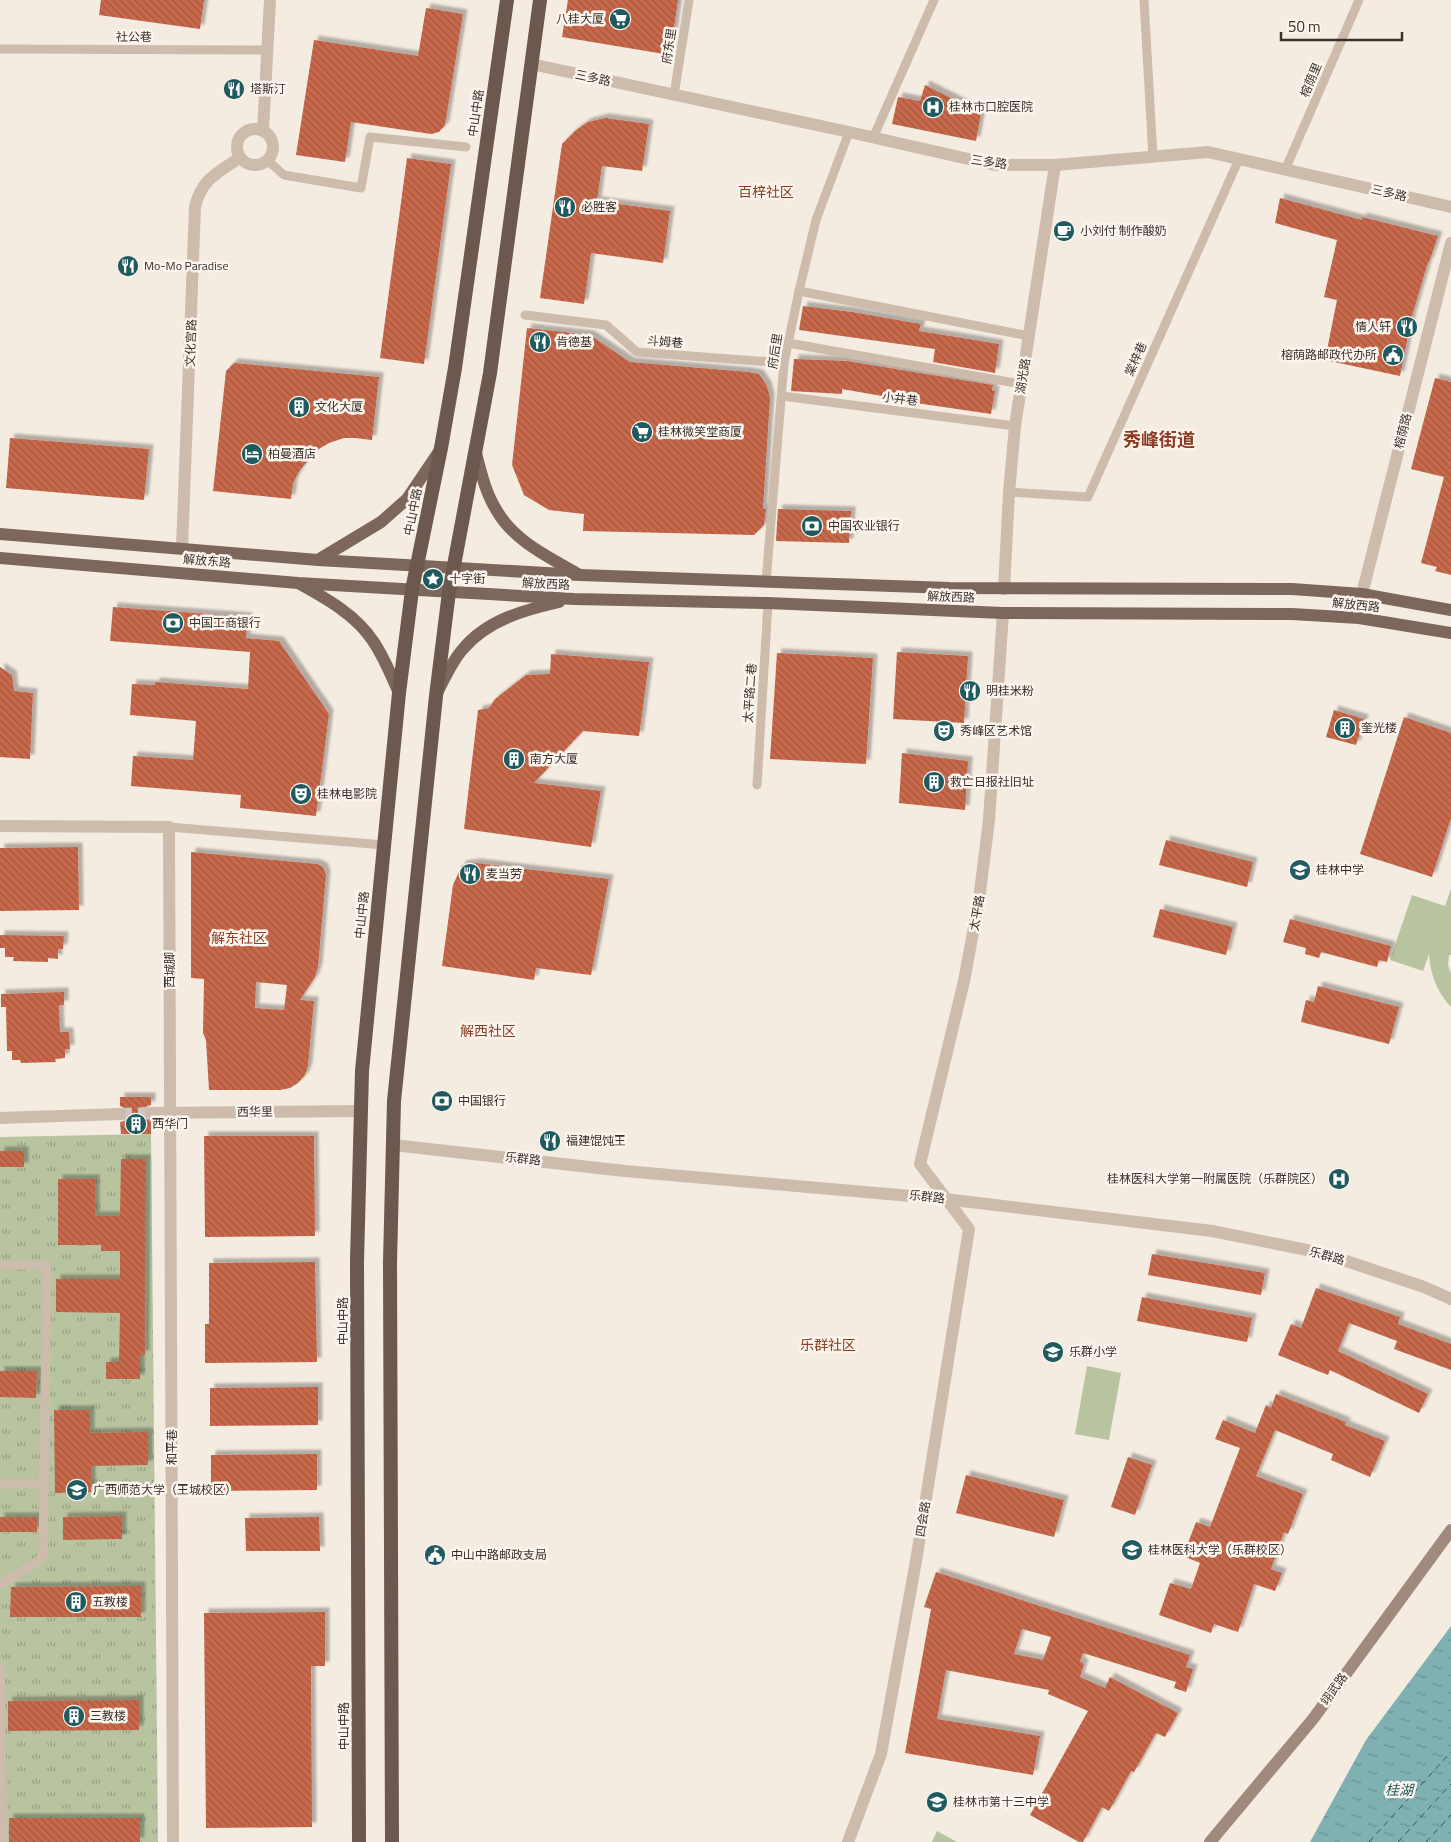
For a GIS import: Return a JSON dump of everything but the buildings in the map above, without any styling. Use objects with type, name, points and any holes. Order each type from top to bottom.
[{"type":"highway","name":"中山中路","points":[[359,1842],[358,1262],[362,1071],[399,693],[412,590],[455,368],[507,0]]},
{"type":"highway","points":[[392,1842],[390,1262],[394,1101],[436,696],[449,592],[490,373],[540,0]]},
{"type":"main road","points":[[318,560],[381,522],[407,500],[441,448]]},
{"type":"main road","points":[[476,454],[486,488],[497,512],[512,531],[539,551],[580,575]]},
{"type":"main road","name":"解放东路","points":[[0,534],[318,560],[454,568]]},
{"type":"main road","name":"解放东路","points":[[0,558],[298,583],[412,590]]},
{"type":"main road","name":"解放西路","points":[[454,568],[580,575],[1004,589],[1292,589],[1362,594],[1451,610]]},
{"type":"main road","points":[[298,583],[326,599],[353,618],[372,640],[386,662],[399,693]]},
{"type":"main road","name":"解放西路","points":[[412,590],[574,599],[768,603],[1003,613],[1292,614],[1359,618],[1451,633]]},
{"type":"main road","points":[[436,696],[448,671],[462,649],[482,630],[506,618],[534,608],[574,599]]},
{"type":"main road","name":"翊武路","points":[[1210,1842],[1313,1719],[1451,1530]]},
{"type":"street","points":[[263,131],[270,0]]},
{"type":"street","name":"三多路","points":[[531,64],[996,165],[1055,166],[1208,152],[1451,207]]},
{"type":"street","points":[[251,129],[263,131],[267,134],[273,144],[273,150],[267,160],[256,166],[250,165],[240,158],[236,146],[241,135],[251,129]]},
{"type":"street","name":"文化宫路","points":[[182,548],[195,207],[198,194],[204,183],[240,158]]},
{"type":"street","name":"湖光路","points":[[1004,589],[1009,492],[1015,426],[1055,166]]},
{"type":"street","name":"榕荫路","points":[[1359,618],[1362,594],[1451,243]]},
{"type":"street","name":"太平路","points":[[946,1199],[920,1164],[964,981],[979,900],[990,811],[1003,613]]},
{"type":"street","points":[[0,826],[169,827]]},
{"type":"street","name":"西城脚","points":[[169,827],[171,1113]]},
{"type":"street","name":"西华里","points":[[151,1113],[360,1111]]},
{"type":"street","name":"和平巷","points":[[171,1113],[173,1842]]},
{"type":"street","points":[[0,1118],[120,1114]]},
{"type":"street","name":"乐群路","points":[[393,1145],[624,1171],[946,1199],[1212,1231],[1322,1253],[1424,1287],[1451,1299]]},
{"type":"street","name":"四会路","points":[[848,1842],[881,1754],[916,1562],[969,1229],[946,1199]]},
{"type":"lane","name":"府东里","points":[[674,95],[689,0]]},
{"type":"lane","points":[[873,138],[934,0]]},
{"type":"lane","points":[[1144,0],[1153,157]]},
{"type":"lane","name":"榕荫里","points":[[1286,170],[1359,0]]},
{"type":"lane","name":"社公巷","points":[[0,49],[267,50]]},
{"type":"lane","name":"府后里","points":[[766,582],[784,363],[816,220],[849,132]]},
{"type":"lane","points":[[267,160],[284,175],[361,188],[370,136],[466,147]]},
{"type":"lane","name":"棠梓巷","points":[[1009,492],[1088,496],[1239,159]]},
{"type":"lane","points":[[799,292],[1029,336]]},
{"type":"lane","name":"斗姆巷","points":[[525,314],[606,324],[637,352],[784,363]]},
{"type":"lane","points":[[788,343],[1021,384]]},
{"type":"lane","name":"小井巷","points":[[782,396],[1015,426]]},
{"type":"lane","name":"太平路二巷","points":[[757,785],[768,603]]},
{"type":"lane","points":[[169,827],[384,845]]},
{"type":"lane","points":[[0,1265],[48,1265],[42,1557],[36,1563],[0,1584]]},
{"type":"lane","points":[[0,1484],[44,1484]]},
{"type":"lane","points":[[0,1666],[3,1842]]},
{"type":"green space","points":[[1451,889],[1451,955],[1449,955],[1448,965],[1451,973],[1451,1007],[1435,982],[1429,954],[1423,971],[1390,960],[1412,895],[1445,906]]},
{"type":"green space","name":"广西师范大学（王城校区）","points":[[151,1134],[158,1842],[0,1842],[0,1137]]},
{"type":"green space","points":[[1087,1366],[1121,1373],[1109,1440],[1075,1434]]},
{"type":"green space","points":[[937,1831],[957,1842],[932,1842]]},
{"type":"water","name":"桂湖","points":[[1451,1626],[1451,1842],[1310,1842],[1366,1740]]},
{"type":"ferry route","points":[[1369,1842],[1451,1752]]},
{"type":"ferry route","points":[[1398,1842],[1451,1784]]},
{"type":"ferry route","points":[[1426,1842],[1451,1815]]},
{"type":"tunnel","points":[[120,1114],[151,1113]]},
{"type":"place","name":"八桂大厦","points":[[620,19]]},
{"type":"place","name":"塔斯汀","points":[[234,89]]},
{"type":"place","name":"桂林市口腔医院","points":[[933,107]]},
{"type":"place","name":"必胜客","points":[[565,207]]},
{"type":"place","name":"小刘付 制作酸奶","points":[[1064,231]]},
{"type":"place","name":"Mo-Mo Paradise","points":[[128,266]]},
{"type":"place","name":"情人轩","points":[[1407,327]]},
{"type":"place","name":"肯德基","points":[[540,342]]},
{"type":"place","name":"榕荫路邮政代办所","points":[[1393,355]]},
{"type":"place","name":"文化大厦","points":[[299,407]]},
{"type":"place","name":"桂林微笑堂商厦","points":[[642,432]]},
{"type":"place","name":"柏曼酒店","points":[[252,454]]},
{"type":"place","name":"中国农业银行","points":[[812,526]]},
{"type":"place","name":"十字街","points":[[433,579]]},
{"type":"place","name":"中国工商银行","points":[[173,623]]},
{"type":"place","name":"明桂米粉","points":[[970,691]]},
{"type":"place","name":"奎光楼","points":[[1345,728]]},
{"type":"place","name":"秀峰区艺术馆","points":[[944,731]]},
{"type":"place","name":"南方大厦","points":[[514,759]]},
{"type":"place","name":"救亡日报社旧址","points":[[934,782]]},
{"type":"place","name":"桂林电影院","points":[[301,794]]},
{"type":"place","name":"桂林中学","points":[[1300,870]]},
{"type":"place","name":"麦当劳","points":[[470,874]]},
{"type":"place","name":"中国银行","points":[[442,1101]]},
{"type":"place","name":"西华门","points":[[136,1124]]},
{"type":"place","name":"福建馄饨王","points":[[550,1141]]},
{"type":"place","name":"桂林医科大学第一附属医院（乐群院区）","points":[[1339,1179]]},
{"type":"place","name":"乐群小学","points":[[1053,1352]]},
{"type":"place","name":"广西师范大学（王城校区）","points":[[77,1490]]},
{"type":"place","name":"桂林医科大学（乐群校区）","points":[[1132,1550]]},
{"type":"place","name":"中山中路邮政支局","points":[[435,1555]]},
{"type":"place","name":"五教楼","points":[[76,1602]]},
{"type":"place","name":"三教楼","points":[[74,1716]]},
{"type":"place","name":"桂林市第十三中学","points":[[937,1802]]},
{"type":"district","name":"百梓社区","points":[[766,192]]},
{"type":"district","name":"秀峰街道","points":[[1159,440]]},
{"type":"district","name":"解东社区","points":[[239,938]]},
{"type":"district","name":"解西社区","points":[[488,1031]]},
{"type":"district","name":"乐群社区","points":[[828,1345]]}]
